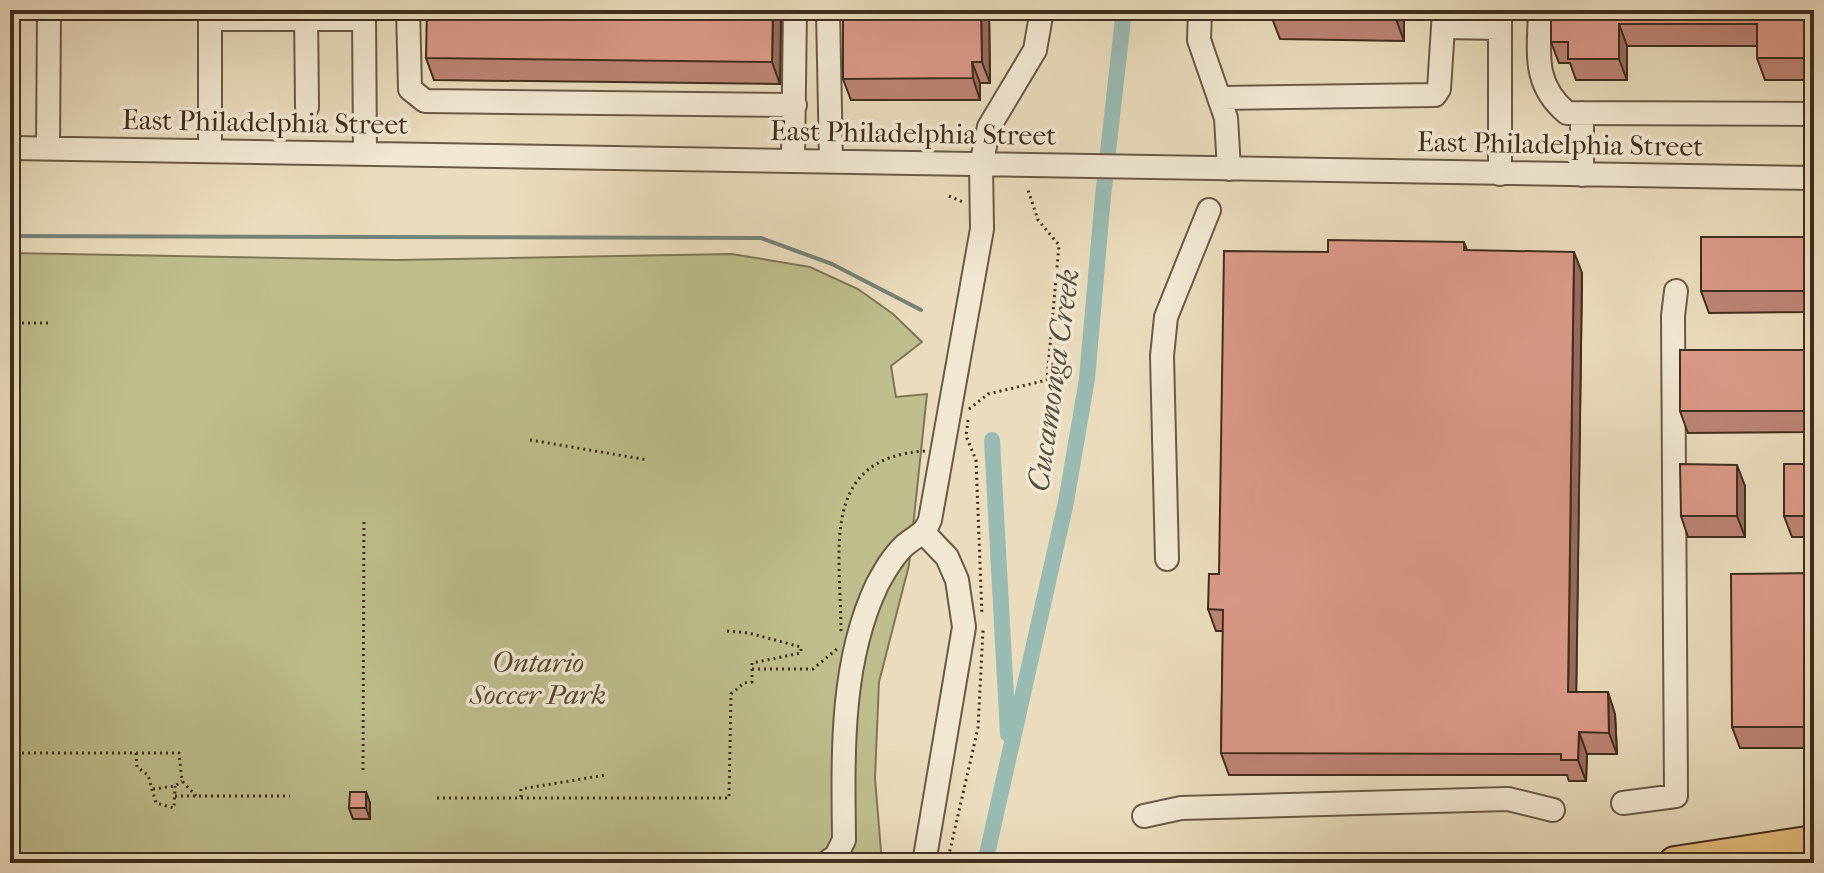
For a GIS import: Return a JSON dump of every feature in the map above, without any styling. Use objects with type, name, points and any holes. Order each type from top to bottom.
[{"type":"highway","points":[[1675,863],[1814,842]]},
{"type":"street","points":[[48,148],[49,10]]},
{"type":"street","points":[[408,10],[410,89],[425,101],[795,105]]},
{"type":"street","points":[[793,160],[795,10]]},
{"type":"street","points":[[828,10],[831,161]]},
{"type":"street","points":[[826,863],[836,856],[844,840],[847,712],[864,619],[889,562],[907,544],[925,534],[933,507],[982,229],[981,165],[989,127],[1040,39],[1042,10]]},
{"type":"street","points":[[1200,10],[1199,40],[1226,118],[1229,169]]},
{"type":"street","points":[[1540,10],[1539,72],[1550,99],[1567,113],[1814,114]]},
{"type":"street","points":[[306,14],[307,107]]},
{"type":"street","points":[[210,151],[210,15],[364,14],[365,153]]},
{"type":"street","points":[[1219,98],[1435,95],[1439,89],[1443,18],[1500,19],[1500,174]]},
{"type":"street","points":[[1582,113],[1582,175]]},
{"type":"street","name":"East Philadelphia Street","points":[[10,148],[1814,178]]},
{"type":"street","points":[[1167,559],[1162,356],[1166,317],[1209,210]]},
{"type":"street","points":[[1623,803],[1676,796],[1672,534],[1673,316],[1676,291]]},
{"type":"street","points":[[924,863],[964,627],[957,580],[947,557],[925,534]]},
{"type":"street","points":[[1144,816],[1181,808],[1508,799],[1553,810]]},
{"type":"path","points":[[947,863],[978,728],[983,681],[976,460],[966,436],[969,408],[988,394],[1047,380],[1059,245],[1038,220],[1027,187]]},
{"type":"path","points":[[10,323],[49,323]]},
{"type":"path","points":[[530,440],[648,460]]},
{"type":"path","points":[[841,635],[845,497],[857,477],[874,462],[895,454],[929,450]]},
{"type":"path","points":[[363,770],[364,518]]},
{"type":"path","points":[[437,798],[729,798],[729,701],[735,688],[752,682],[752,663],[801,653],[801,647],[749,633],[727,631]]},
{"type":"path","points":[[752,669],[813,669],[838,648]]},
{"type":"path","points":[[10,753],[179,753],[182,781],[196,796]]},
{"type":"path","points":[[136,753],[137,767],[148,775],[156,803],[162,808],[174,808],[175,786]]},
{"type":"path","points":[[521,797],[521,789],[606,775]]},
{"type":"path","points":[[153,789],[175,786],[182,781]]},
{"type":"path","points":[[175,796],[290,796]]},
{"type":"green space","name":"Ontario Soccer Park","points":[[10,253],[395,260],[732,254],[810,267],[858,289],[893,314],[922,342],[891,366],[896,397],[927,394],[909,565],[879,682],[875,778],[882,863],[10,863]]},
{"type":"building","points":[[427,10],[773,10],[772,62],[426,58]]},
{"type":"building","points":[[878,10],[981,10],[982,62],[972,62],[973,78],[843,79],[843,14],[878,13]]},
{"type":"building","points":[[1272,10],[1396,10],[1396,19],[1272,18]]},
{"type":"building","points":[[1551,10],[1814,10],[1814,41],[1808,41],[1808,58],[1757,58],[1757,24],[1619,24],[1619,59],[1568,59],[1568,42],[1551,42]]},
{"type":"building","points":[[1701,237],[1814,237],[1814,291],[1701,291]]},
{"type":"building","points":[[1328,240],[1464,242],[1464,250],[1574,252],[1568,692],[1608,692],[1609,733],[1579,732],[1578,760],[1561,760],[1561,754],[1221,753],[1223,610],[1208,609],[1209,574],[1219,574],[1224,251],[1328,252]]},
{"type":"building","points":[[1680,350],[1814,350],[1814,411],[1680,411]]},
{"type":"building","points":[[1680,464],[1737,465],[1737,516],[1681,516]]},
{"type":"building","points":[[1784,464],[1814,464],[1814,516],[1784,516]]},
{"type":"building","points":[[1814,573],[1814,727],[1732,727],[1731,574]]},
{"type":"building","points":[[350,792],[366,792],[366,808],[349,808]]},
{"type":"waterway","name":"Cucamonga Creek","points":[[985,863],[1066,502],[1087,379],[1124,10]]},
{"type":"waterway","points":[[10,236],[761,238],[832,264],[921,310]]},
{"type":"waterway","name":"Cucamonga Creek","points":[[992,440],[1008,734]]}]
